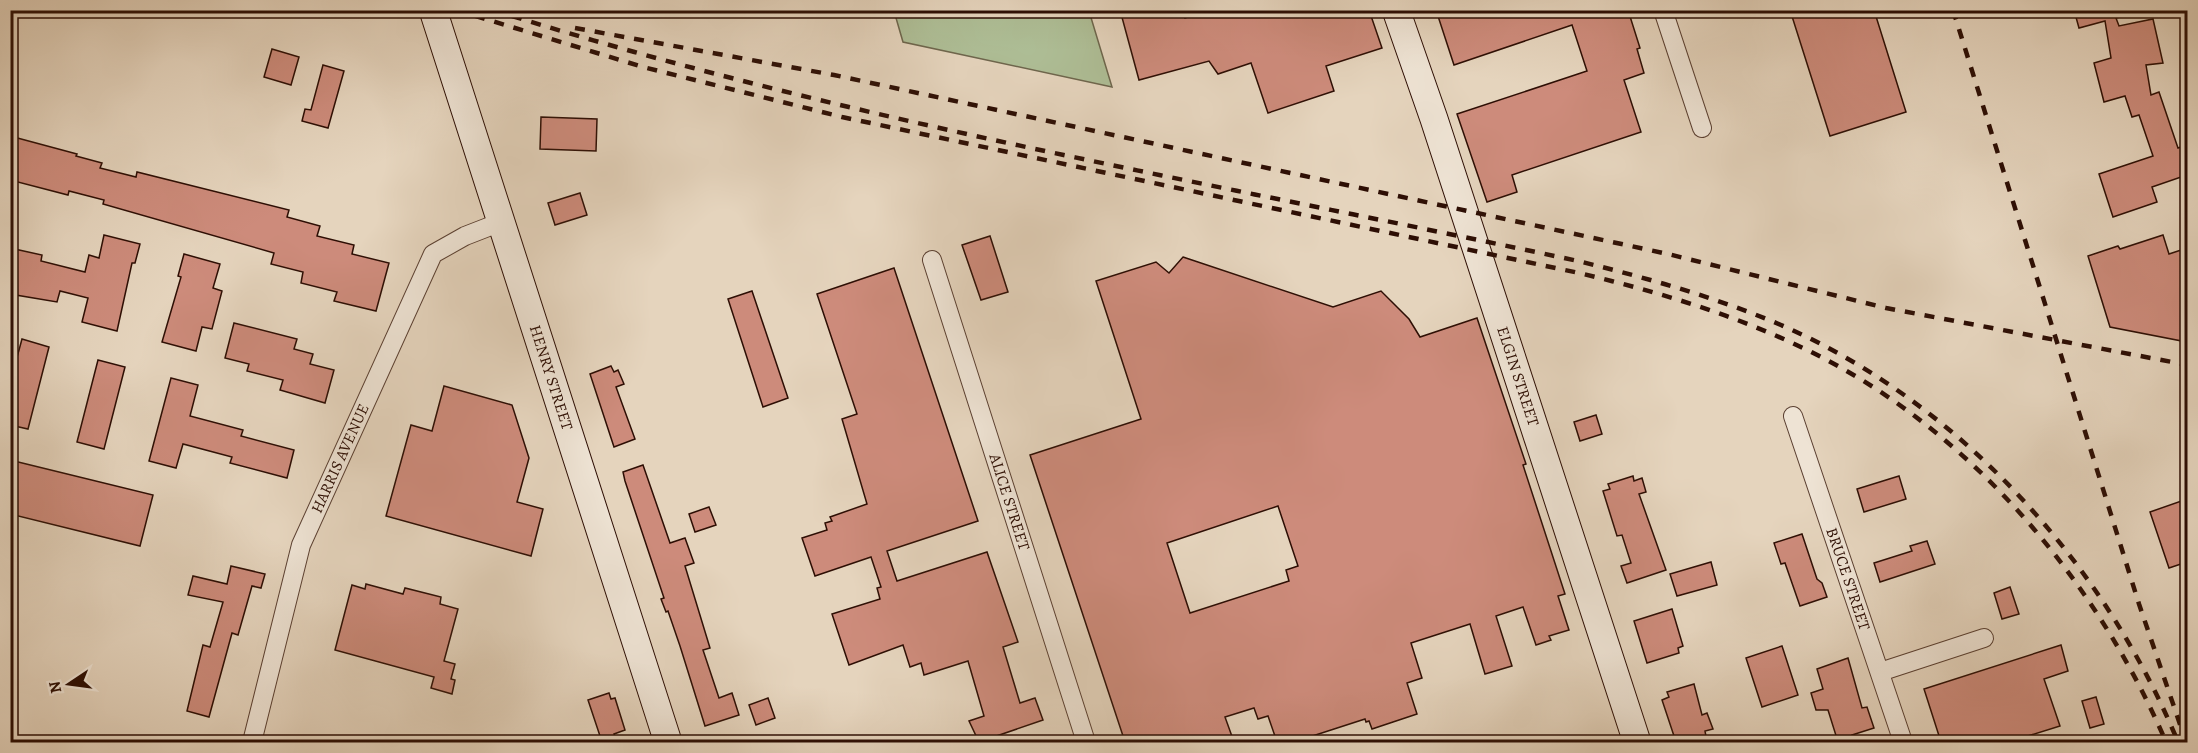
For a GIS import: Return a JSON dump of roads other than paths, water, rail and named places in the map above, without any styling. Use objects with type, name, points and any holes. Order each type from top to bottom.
[{"type":"main road","name":"HENRY STREET","points":[[433,10],[668,742]]},
{"type":"main road","name":"ELGIN STREET","points":[[1396,10],[1434,119],[1636,742]]},
{"type":"street","points":[[1663,10],[1702,128]]},
{"type":"street","name":"HARRIS AVENUE","points":[[252,742],[301,545],[433,254],[465,236],[501,222]]},
{"type":"street","name":"ALICE STREET","points":[[932,260],[1086,742]]},
{"type":"street","name":"BRUCE STREET","points":[[1793,416],[1903,742]]},
{"type":"street","points":[[1880,672],[1984,638]]},
{"type":"railway","points":[[456,10],[643,67],[842,117],[1579,273],[1673,298],[1764,331],[1823,358],[1879,391],[1932,430],[1981,473],[2027,521],[2068,572],[2105,627],[2138,683],[2166,742]]},
{"type":"railway","points":[[493,10],[626,50],[761,86],[896,118],[1578,261],[1681,289],[1781,325],[1846,358],[1908,398],[1966,444],[2019,496],[2067,552],[2110,612],[2147,676],[2178,742]]},
{"type":"railway","points":[[1953,10],[2139,604],[2186,742]]},
{"type":"railway","points":[[575,28],[834,75],[1668,254],[1886,308],[2188,365]]}]
